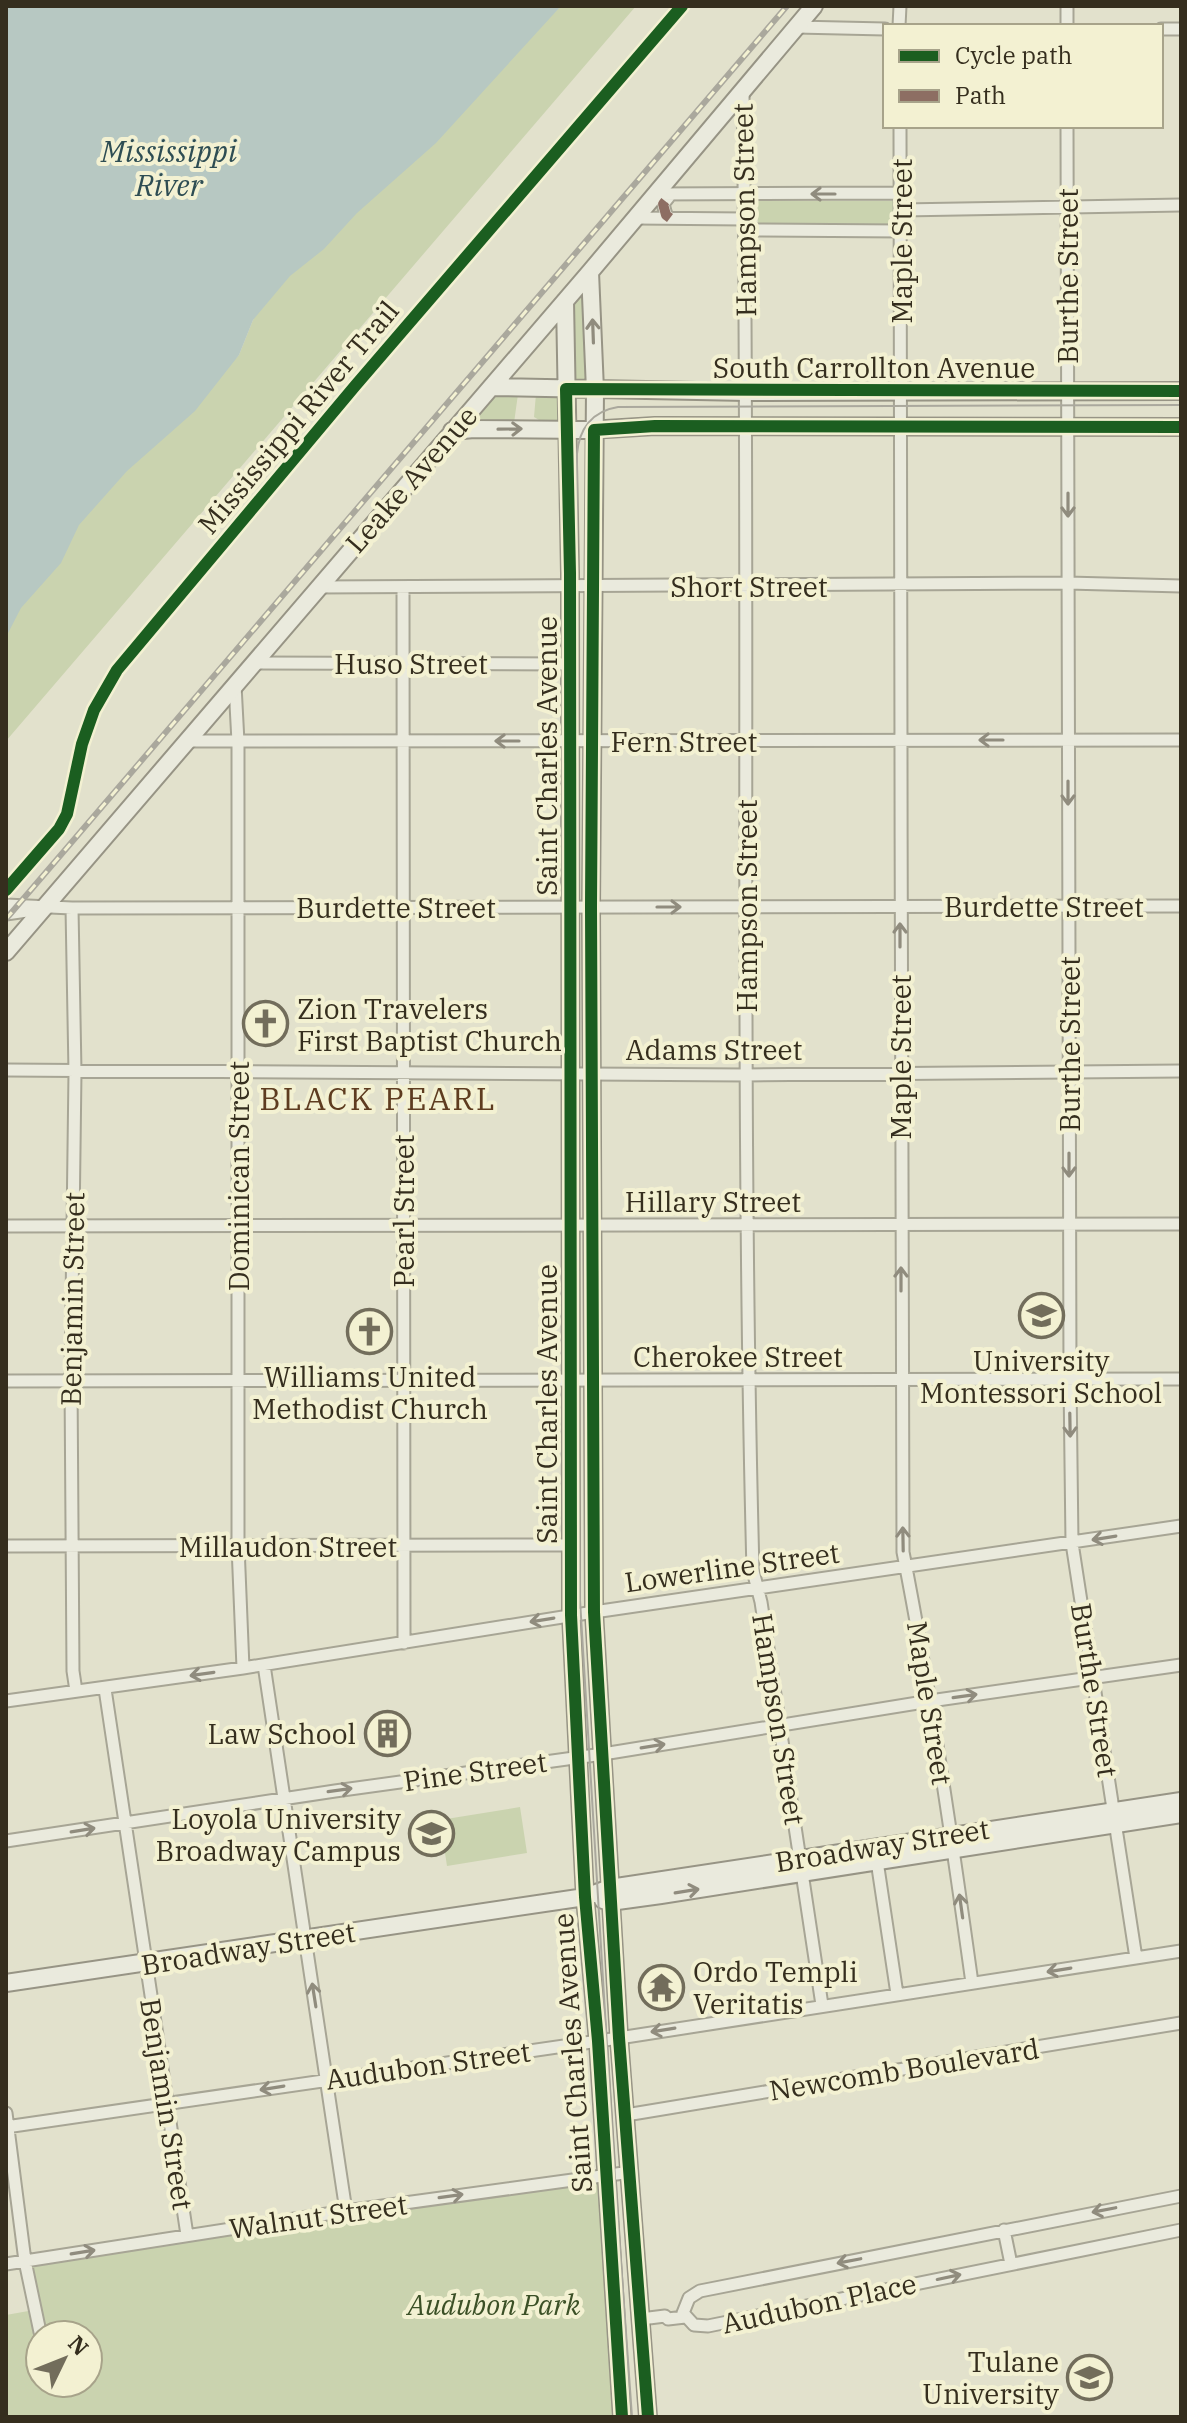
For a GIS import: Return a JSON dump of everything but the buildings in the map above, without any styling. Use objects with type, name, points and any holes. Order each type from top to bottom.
[{"type":"main road","name":"Leake Avenue","points":[[6,952],[634,218],[663,194],[743,89],[814,6]]},
{"type":"main road","name":"Saint Charles Avenue","points":[[590,272],[595,390],[591,741],[594,1612],[619,2038],[648,2417]]},
{"type":"main road","name":"Saint Charles Avenue","points":[[565,301],[570,586],[571,1615],[585,1897],[598,2041],[622,2417]]},
{"type":"main road","name":"South Carrollton Avenue","points":[[491,387],[747,392],[1181,391]]},
{"type":"main road","points":[[452,431],[594,430],[655,426],[1181,427]]},
{"type":"main road","name":"Broadway Street","points":[[6,1983],[1115,1817],[1181,1801]]},
{"type":"main road","name":"Broadway Street","points":[[1115,1817],[1181,1814]]},
{"type":"main road","name":"Broadway Street","points":[[801,1865],[877,1861],[952,1842]]},
{"type":"street","points":[[796,27],[883,29]]},
{"type":"street","name":"Hampson Street","points":[[743,89],[747,392],[748,1380],[753,1571],[781,1726],[822,2005]]},
{"type":"street","name":"Maple Street","points":[[900,128],[903,1552],[930,1701],[972,1983]]},
{"type":"street","name":"Burthe Street","points":[[1067,128],[1072,1543],[1136,1958]]},
{"type":"street","points":[[670,218],[666,215],[663,194],[744,194],[1067,206],[1181,205]]},
{"type":"street","points":[[634,218],[902,231]]},
{"type":"street","name":"Short Street","points":[[317,587],[1068,583],[1181,586]]},
{"type":"street","name":"Pearl Street","points":[[403,587],[404,1643]]},
{"type":"street","name":"Huso Street","points":[[253,663],[570,664]]},
{"type":"street","name":"Dominican Street","points":[[235,684],[238,742],[238,1546],[243,1668]]},
{"type":"street","name":"Fern Street","points":[[186,741],[1181,740]]},
{"type":"street","points":[[6,905],[44,907]]},
{"type":"street","name":"Burdette Street","points":[[44,907],[1181,906]]},
{"type":"street","points":[[6,914],[44,907]]},
{"type":"street","name":"Benjamin Street","points":[[72,908],[75,1072],[71,1381],[73,1671],[76,1691]]},
{"type":"street","name":"Adams Street","points":[[6,1070],[747,1075],[1181,1071]]},
{"type":"street","name":"Hillary Street","points":[[6,1226],[1181,1224]]},
{"type":"street","name":"Cherokee Street","points":[[6,1381],[1181,1379]]},
{"type":"street","name":"Lowerline Street","points":[[6,1701],[105,1689],[571,1615],[1181,1526]]},
{"type":"street","name":"Millaudon Street","points":[[6,1546],[570,1545]]},
{"type":"street","points":[[264,1665],[346,2211]]},
{"type":"street","name":"Pine Street","points":[[6,1841],[1181,1665]]},
{"type":"street","name":"Benjamin Street","points":[[105,1689],[187,2235]]},
{"type":"street","points":[[877,1861],[897,1994]]},
{"type":"street","name":"Audubon Street","points":[[7,2127],[619,2038],[1181,1951]]},
{"type":"street","name":"Newcomb Boulevard","points":[[626,2115],[1181,2023]]},
{"type":"street","points":[[6,2113],[25,2261],[37,2319]]},
{"type":"street","name":"Walnut Street","points":[[6,2264],[346,2211],[631,2172]]},
{"type":"street","name":"Audubon Place","points":[[1181,2196],[700,2291],[689,2298],[684,2313],[694,2325],[708,2326],[1181,2230]]},
{"type":"street","points":[[1004,2230],[1011,2264]]},
{"type":"street","points":[[641,2319],[665,2316],[667,2312],[684,2313]]},
{"type":"green space","points":[[561,6],[636,6],[6,741],[6,601],[84,512],[239,355],[267,296]]},
{"type":"green space","points":[[757,201],[893,201],[893,226],[758,226]]},
{"type":"green space","points":[[583,288],[592,381],[569,384],[567,306]]},
{"type":"green space","points":[[492,393],[518,394],[514,423],[468,424]]},
{"type":"green space","points":[[536,394],[559,395],[560,422],[544,423],[534,417]]},
{"type":"green space","points":[[520,1807],[527,1853],[447,1866],[440,1820]]},
{"type":"green space","name":"Audubon Park","points":[[600,2178],[616,2417],[6,2417],[6,2315],[34,2310],[27,2263]]},
{"type":"water","name":"Mississippi River","points":[[6,6],[561,6],[436,143],[357,213],[324,249],[290,276],[253,320],[239,355],[195,411],[127,471],[79,525],[61,563],[21,608],[6,637]]},
{"type":"tram line","points":[[632,2417],[580,1600],[577,1380],[578,445],[584,429],[594,417],[618,407],[1181,405]]},
{"type":"railway","points":[[6,919],[787,6]]},
{"type":"marked path","points":[[670,218],[663,204],[671,194]]},
{"type":"cycle path","name":"Mississippi River Trail","points":[[6,890],[59,829],[67,814],[82,744],[94,710],[117,670],[355,386],[682,6]]},
{"type":"cycle path","points":[[622,2417],[598,2041],[585,1897],[571,1615],[570,573],[566,389],[1181,391]]},
{"type":"cycle path","points":[[648,2417],[619,2038],[594,1612],[591,907],[594,430],[655,426],[1181,427]]},
{"type":"place","name":"Zion Travelers First Baptist Church","points":[[266,1024]]},
{"type":"place","name":"University Montessori School","points":[[1041,1316]]},
{"type":"place","name":"Williams United Methodist Church","points":[[370,1331]]},
{"type":"place","name":"Law School","points":[[387,1733]]},
{"type":"place","name":"Loyola University Broadway Campus","points":[[432,1834]]},
{"type":"place","name":"Ordo Templi Veritatis","points":[[662,1987]]},
{"type":"place","name":"Tulane University","points":[[1090,2377]]},
{"type":"district","name":"BLACK PEARL","points":[[378,1098]]}]
